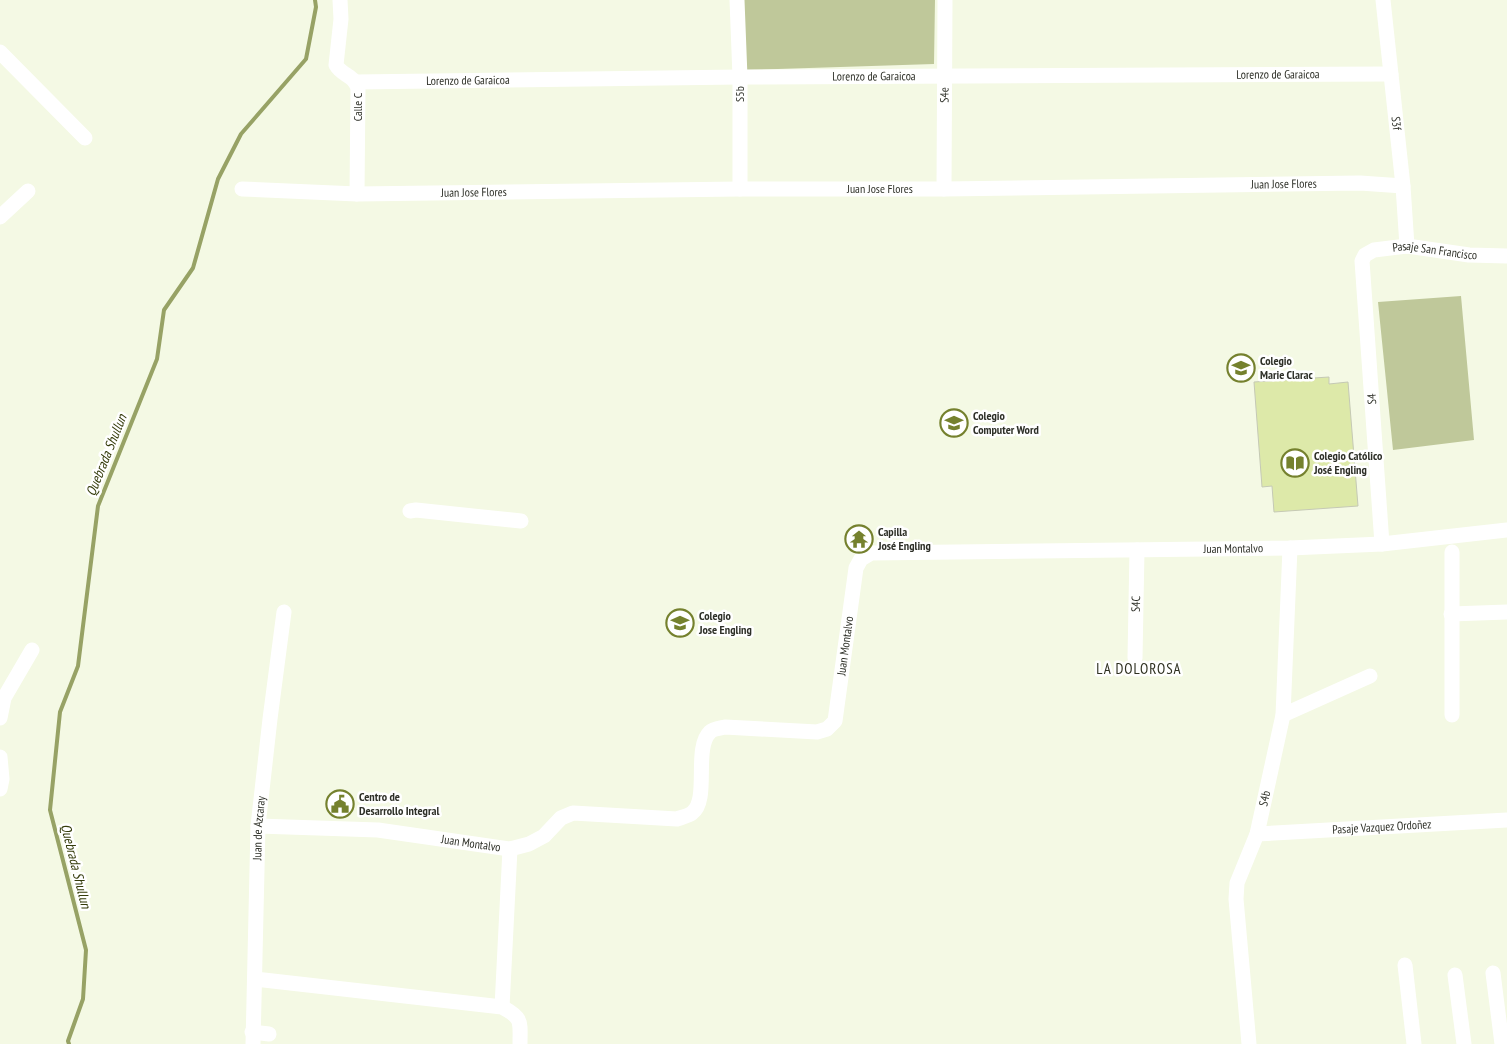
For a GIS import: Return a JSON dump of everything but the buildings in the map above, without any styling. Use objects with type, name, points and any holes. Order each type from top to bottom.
[{"type":"street","name":"Calle C","points":[[340,0],[341,19],[336,65],[339,70],[352,77],[358,88],[357,194]]},
{"type":"street","name":"S5b","points":[[737,0],[740,77],[740,189]]},
{"type":"street","name":"S4e","points":[[944,189],[945,0]]},
{"type":"street","name":"S3f","points":[[1383,0],[1408,246]]},
{"type":"street","points":[[0,52],[86,138]]},
{"type":"street","name":"Lorenzo de Garaicoa","points":[[356,82],[740,77],[1390,74]]},
{"type":"street","name":"Juan Jose Flores","points":[[242,189],[357,194],[1360,183],[1403,186]]},
{"type":"street","points":[[0,217],[28,191]]},
{"type":"street","name":"Pasaje San Francisco","points":[[1365,255],[1374,250],[1408,246],[1469,255],[1507,256]]},
{"type":"street","name":"S4","points":[[1365,255],[1362,260],[1362,268],[1382,544]]},
{"type":"street","points":[[410,511],[416,510],[521,521]]},
{"type":"street","name":"Juan Montalvo","points":[[258,826],[378,830],[510,849],[529,844],[544,836],[561,818],[573,813],[677,819],[692,814],[700,804],[701,764],[705,740],[711,731],[725,727],[817,732],[827,729],[834,720],[856,568],[860,559],[871,553],[1290,548],[1382,544],[1507,530]]},
{"type":"street","name":"S4b","points":[[1249,1044],[1236,900],[1237,883],[1257,834],[1283,715],[1286,687],[1290,548]]},
{"type":"street","name":"S4C","points":[[1135,658],[1137,550]]},
{"type":"street","points":[[1452,552],[1452,715]]},
{"type":"street","name":"Juan de Azcaray","points":[[252,1038],[258,826],[264,715],[284,612]]},
{"type":"street","points":[[1451,614],[1507,612]]},
{"type":"street","points":[[0,718],[4,698],[32,650]]},
{"type":"street","points":[[1283,715],[1370,676]]},
{"type":"street","points":[[0,758],[2,779],[0,789]]},
{"type":"street","name":"Pasaje Vazquez Ordoñez","points":[[1257,834],[1507,820]]},
{"type":"street","points":[[510,849],[509,1010],[520,1023],[520,1044]]},
{"type":"street","points":[[1405,965],[1414,1044]]},
{"type":"street","points":[[1494,973],[1502,1044]]},
{"type":"street","points":[[1456,975],[1464,1044]]},
{"type":"street","points":[[255,979],[509,1010]]},
{"type":"street","points":[[252,1038],[269,1034]]},
{"type":"green space","points":[[743,0],[935,0],[934,64],[746,70]]},
{"type":"green space","points":[[1461,296],[1474,440],[1393,450],[1378,302]]},
{"type":"waterway","name":"Quebrada Shullun","points":[[69,1044],[68,1041],[83,999],[86,950],[50,810],[60,712],[78,666],[98,506],[157,359],[164,310],[193,268],[218,179],[241,134],[306,59],[316,7],[315,0]]},
{"type":"place","name":"Colegio Marie Clarac","points":[[1241,368]]},
{"type":"place","name":"Colegio Computer Word","points":[[954,423]]},
{"type":"place","name":"Colegio Católico José Engling","points":[[1295,463]]},
{"type":"place","name":"Capilla José Engling","points":[[859,539]]},
{"type":"place","name":"Colegio Jose Engling","points":[[680,623]]},
{"type":"place","name":"Centro de Desarrollo Integral","points":[[340,804]]},
{"type":"district","name":"LA DOLOROSA","points":[[1139,669]]}]
